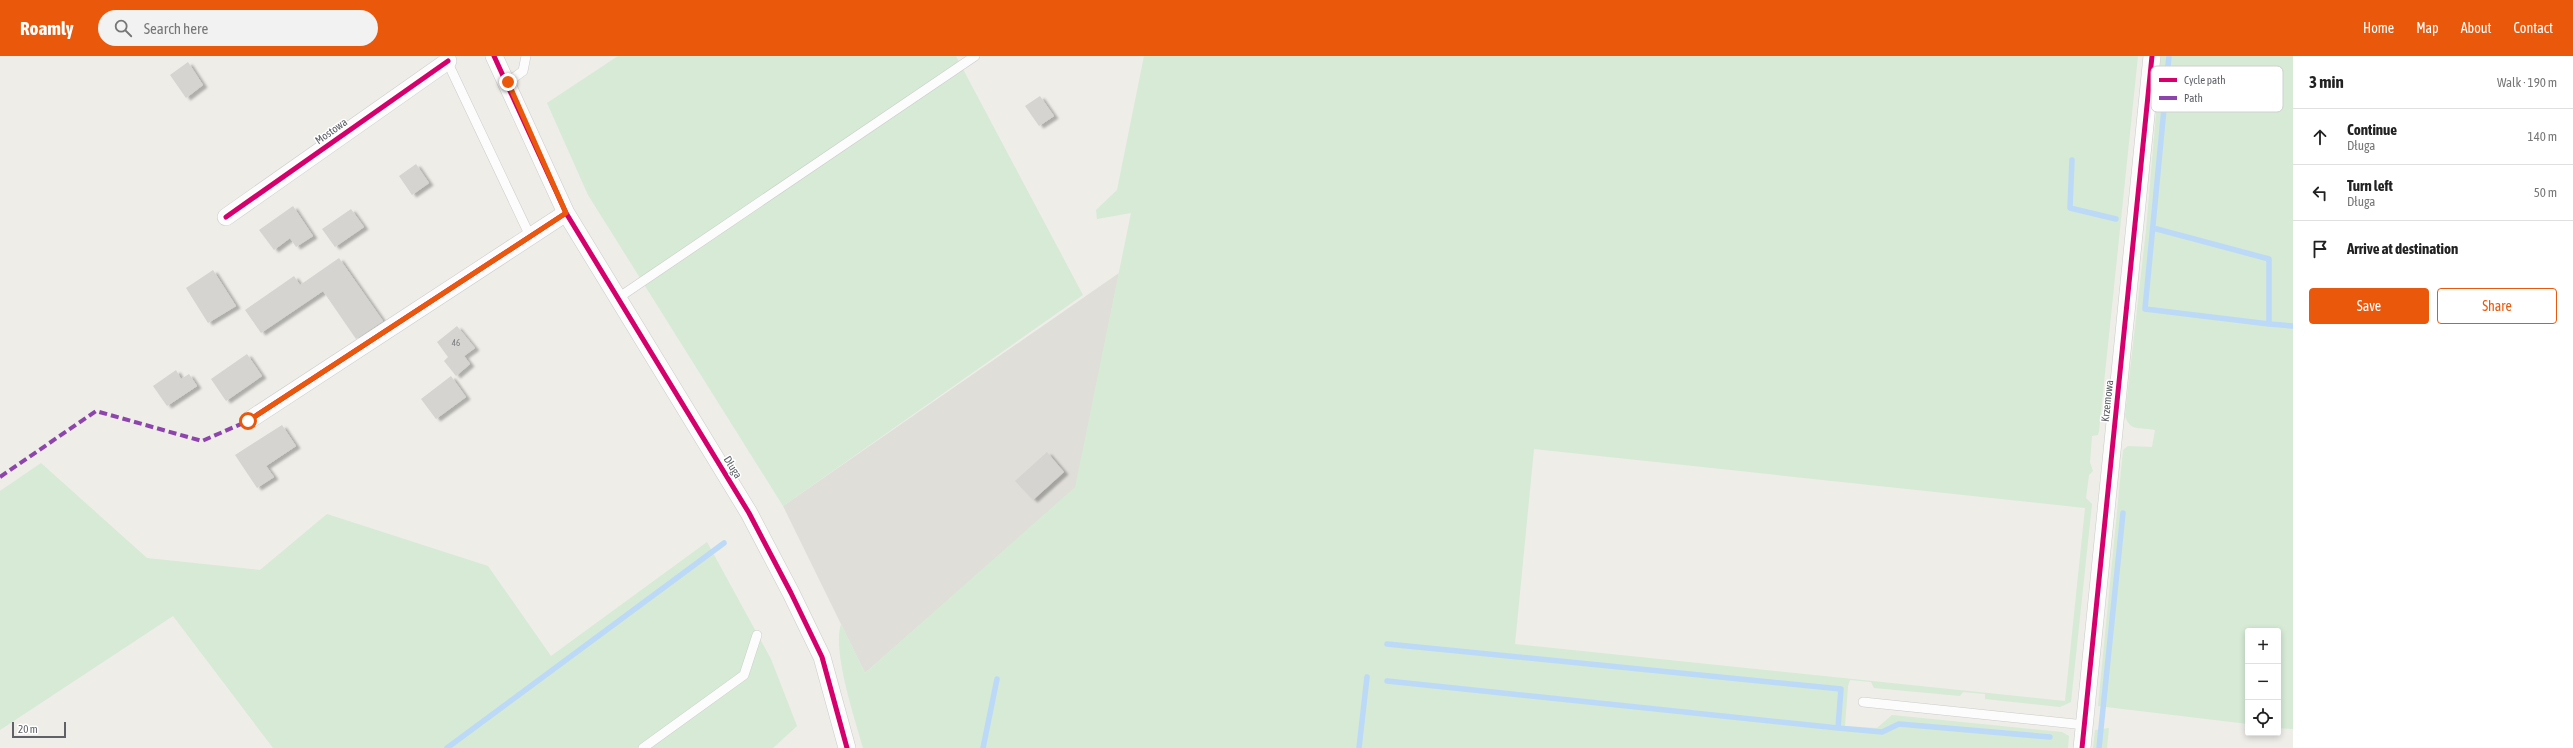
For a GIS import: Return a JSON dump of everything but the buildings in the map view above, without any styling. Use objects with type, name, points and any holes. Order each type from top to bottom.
[{"type":"street","name":"Długa","points":[[494,56],[508,82],[566,213],[749,513],[791,593],[822,657],[847,748]]},
{"type":"street","name":"Krzemowa","points":[[2082,748],[2152,56]]},
{"type":"street","name":"Mostowa","points":[[226,217],[446,59]]},
{"type":"street","points":[[248,421],[566,213]]},
{"type":"lane","points":[[508,82],[523,71],[526,56]]},
{"type":"lane","points":[[618,298],[975,56]]},
{"type":"lane","points":[[446,59],[530,236]]},
{"type":"lane","points":[[643,748],[744,675],[757,635]]},
{"type":"lane","points":[[1863,702],[2085,725]]},
{"type":"shaded area","points":[[1119,273],[1076,487],[865,673],[783,506]]},
{"type":"green space","points":[[618,56],[956,56],[1083,295],[783,506],[588,195],[547,103]]},
{"type":"green space","points":[[1144,56],[2138,56],[2099,431],[2098,435],[2092,436],[2090,462],[2093,471],[2089,475],[2086,498],[2092,504],[2071,702],[2060,707],[1985,699],[1985,694],[1963,692],[1960,696],[1874,688],[1871,682],[1850,680],[1848,686],[1845,726],[1877,728],[1892,715],[2062,732],[2069,736],[2068,748],[863,748],[850,703],[842,667],[839,636],[841,624],[865,673],[1075,487],[1131,213],[1097,219],[1096,210],[1117,190]],"holes":[[[1534,449],[2085,508],[2065,701],[1515,644]]]},
{"type":"green space","points":[[2161,56],[2293,56],[2293,729],[2281,728],[2281,628],[2245,628],[2245,724],[2098,706],[2123,450],[2128,446],[2152,447],[2155,430],[2136,428],[2129,424],[2125,415],[2146,230],[2156,112],[2283,112],[2283,66],[2160,66]]},
{"type":"green space","points":[[41,463],[147,558],[260,570],[327,514],[488,566],[551,656],[707,542],[771,659],[797,726],[773,748],[273,748],[173,616],[0,730],[0,491]]},
{"type":"green space","points":[[2109,728],[2107,748],[2093,748],[2095,730]]},
{"type":"waterway","points":[[2168,66],[2169,56]]},
{"type":"waterway","points":[[2164,112],[2145,309],[2269,324]]},
{"type":"waterway","points":[[2072,160],[2070,208],[2116,219]]},
{"type":"waterway","points":[[2153,228],[2269,259],[2269,324],[2293,326]]},
{"type":"waterway","points":[[2099,748],[2123,513]]},
{"type":"waterway","points":[[447,748],[724,543]]},
{"type":"waterway","points":[[1387,644],[1841,689],[1838,728],[1882,732],[1899,724],[2050,737]]},
{"type":"waterway","points":[[1359,748],[1367,677]]},
{"type":"waterway","points":[[983,748],[997,679]]},
{"type":"waterway","points":[[1387,681],[1838,728]]},
{"type":"marked path","points":[[0,477],[96,411],[202,441],[248,421]]},
{"type":"cycle path","points":[[494,56],[566,213],[749,513],[791,593],[822,657],[847,748]]},
{"type":"cycle path","points":[[2082,748],[2152,56]]},
{"type":"cycle path","points":[[226,217],[448,61]]},
{"type":"cycle path","points":[[248,421],[566,213]]},
{"type":"route","points":[[248,421],[566,213],[508,82]]}]
